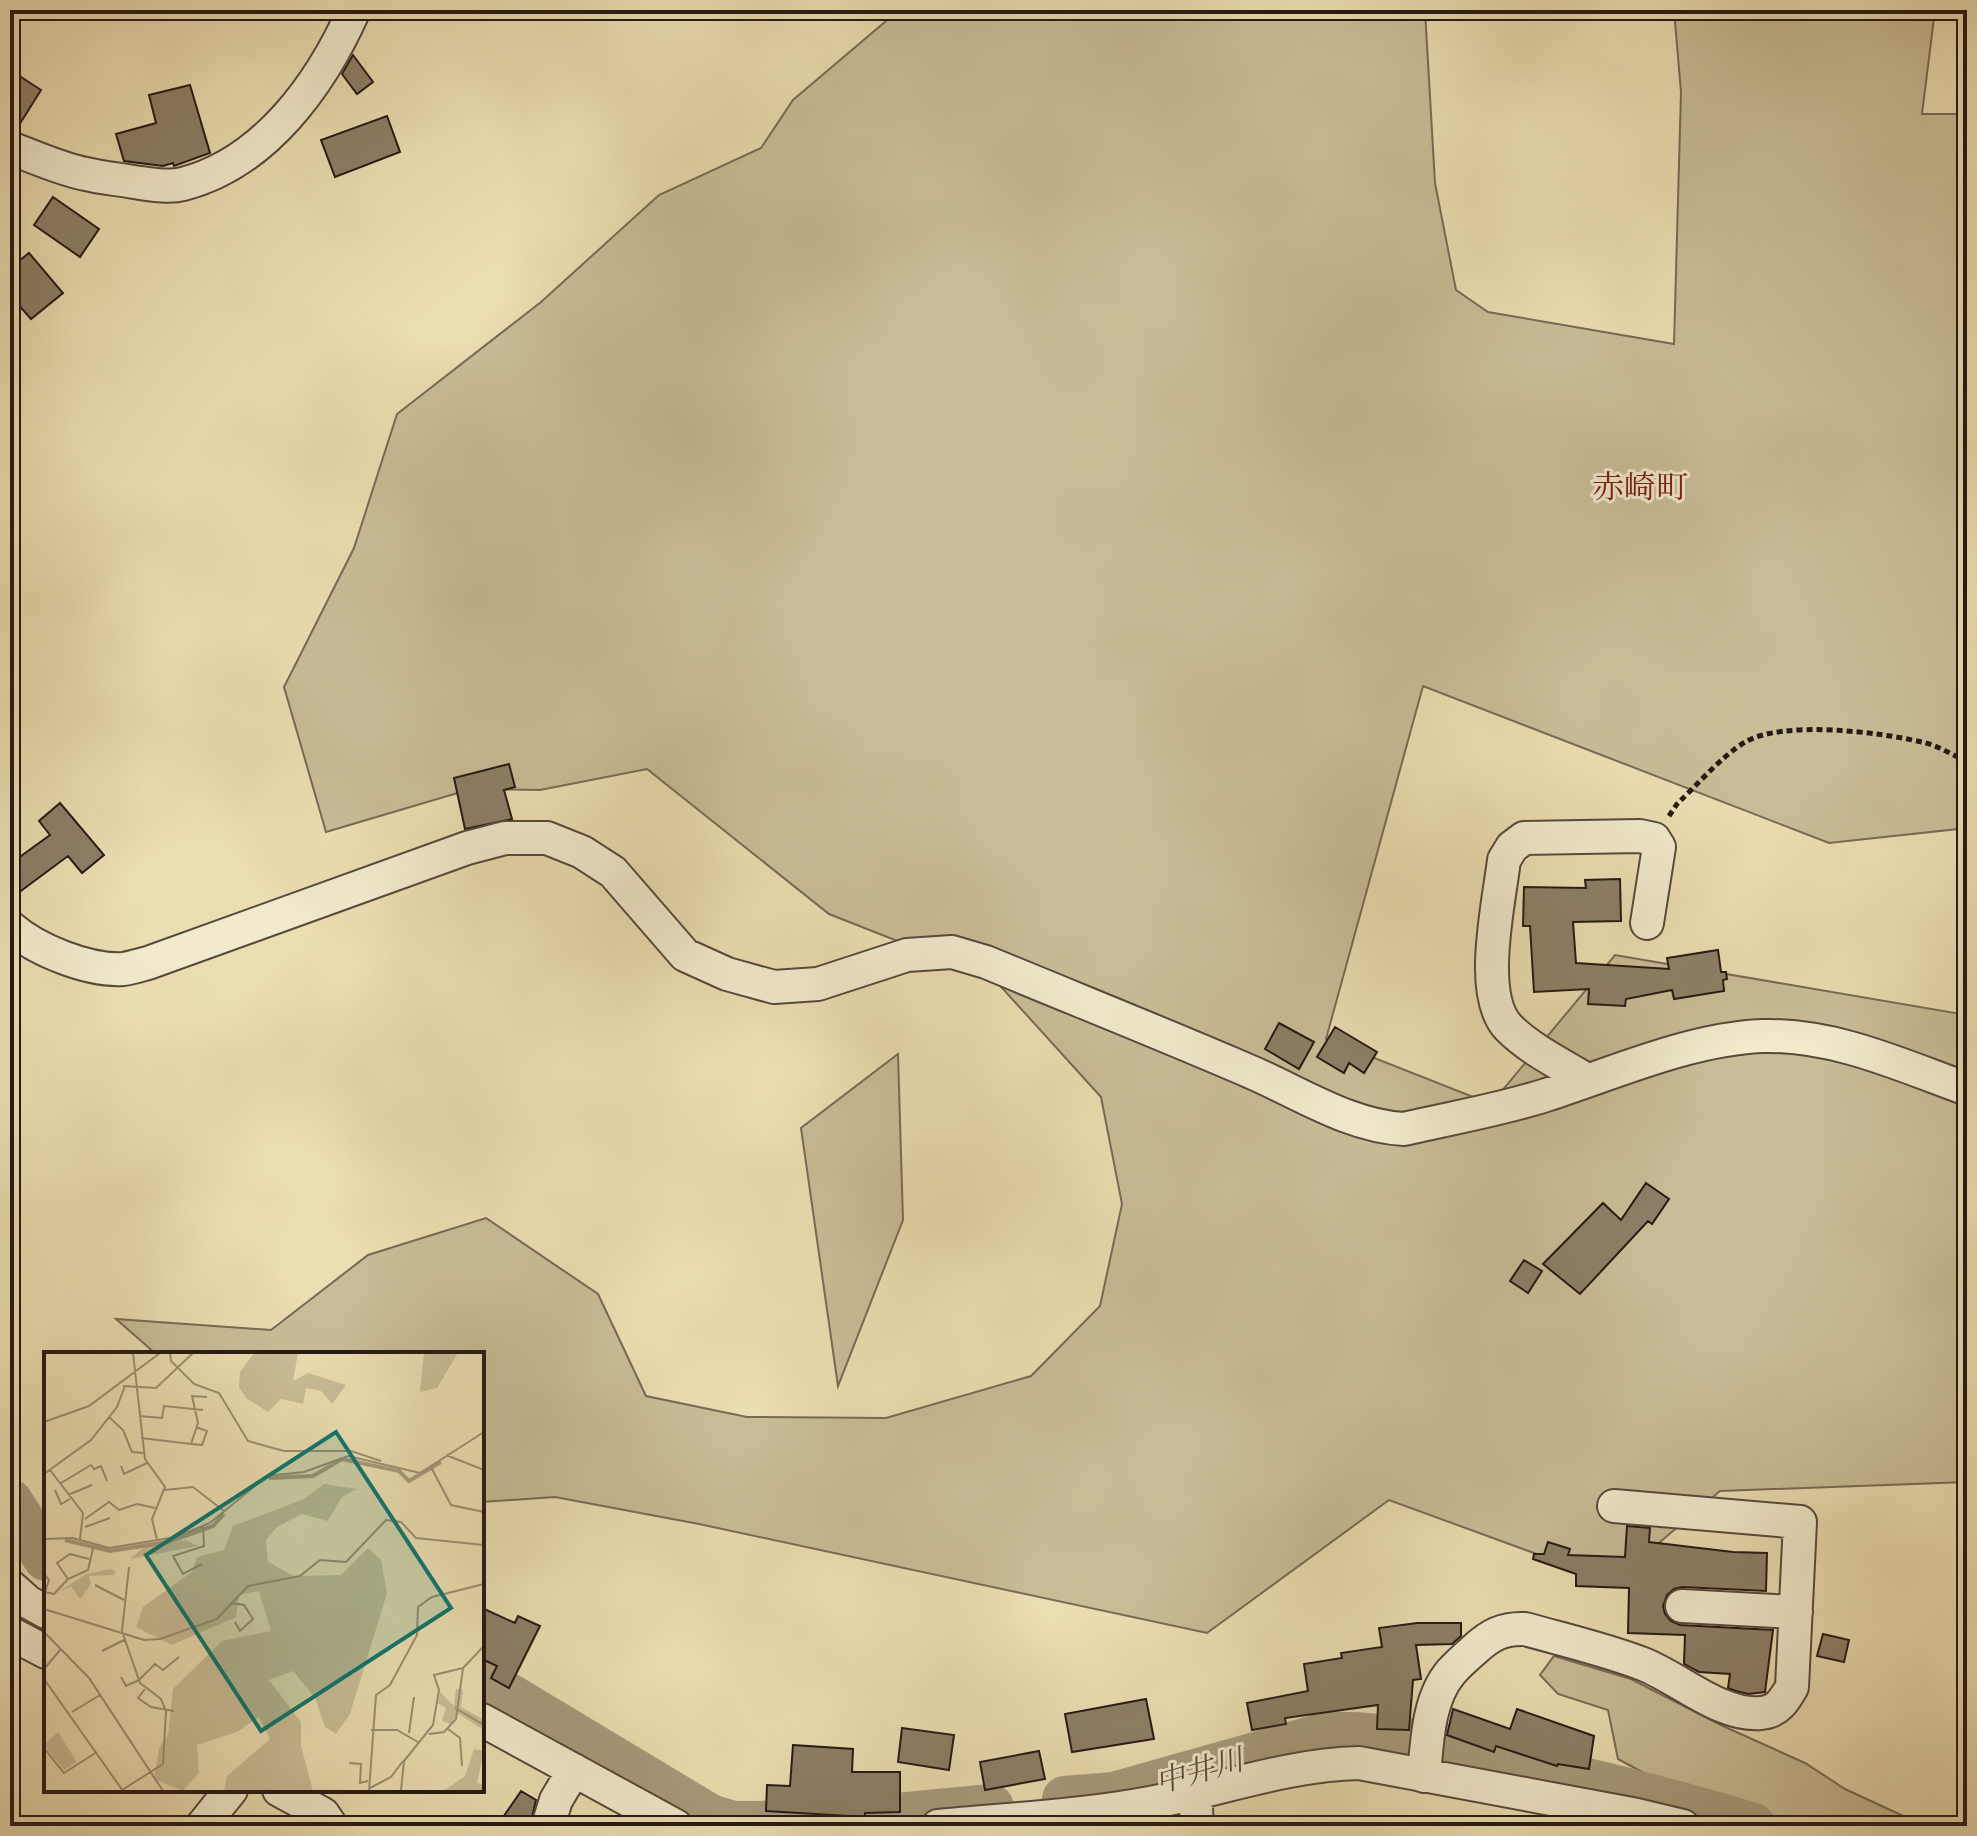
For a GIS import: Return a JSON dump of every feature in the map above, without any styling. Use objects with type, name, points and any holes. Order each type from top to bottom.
[{"type":"street","points":[[10,148],[83,174],[151,184],[182,185],[233,164],[261,143],[301,101],[354,10]]},
{"type":"street","points":[[1587,1080],[1524,1041],[1507,1026],[1496,1008],[1491,976],[1504,860],[1512,847],[1524,838],[1640,836],[1654,839],[1659,847],[1647,923]]},
{"type":"street","points":[[10,927],[23,939],[54,954],[91,965],[123,969],[148,963],[467,848],[505,838],[547,838],[582,852],[613,872],[685,955],[727,974],[774,987],[818,984],[907,955],[952,952],[986,962],[1238,1067],[1356,1120],[1382,1128],[1404,1129],[1544,1096],[1697,1047],[1724,1040],[1764,1036],[1823,1042],[1862,1050],[1967,1089]]},
{"type":"street","points":[[1424,1769],[1429,1729],[1441,1687],[1450,1673],[1484,1641],[1510,1628],[1525,1629],[1607,1651],[1647,1665],[1729,1709],[1762,1714],[1778,1708],[1792,1687],[1800,1522],[1614,1506]]},
{"type":"street","points":[[10,1586],[44,1611]]},
{"type":"street","points":[[1682,1606],[1796,1612]]},
{"type":"street","points":[[10,1633],[44,1651]]},
{"type":"street","points":[[484,1721],[676,1826]]},
{"type":"street","points":[[938,1826],[1127,1807],[1279,1771],[1359,1763],[1424,1769],[1683,1826]]},
{"type":"street","points":[[548,1826],[556,1800],[574,1770]]},
{"type":"street","points":[[1195,1791],[1197,1826]]},
{"type":"street","points":[[202,1826],[229,1792]]},
{"type":"street","points":[[283,1792],[323,1814],[331,1826]]},
{"type":"path","points":[[1654,839],[1677,804],[1742,744],[1759,735],[1803,730],[1870,733],[1925,742],[1967,761]]},
{"type":"shaded area","points":[[899,10],[1425,10],[1435,183],[1456,290],[1488,312],[1674,344],[1681,92],[1674,10],[1935,10],[1922,114],[1967,114],[1967,828],[1829,843],[1423,686],[1326,1039],[1491,1104],[1615,955],[1967,1015],[1967,1482],[1720,1491],[1613,1582],[1389,1500],[1207,1633],[699,1524],[555,1497],[484,1502],[484,1352],[154,1352],[116,1319],[271,1330],[368,1255],[486,1218],[598,1294],[646,1396],[747,1417],[886,1418],[1031,1376],[1100,1306],[1122,1204],[1101,1097],[994,979],[829,914],[647,769],[540,790],[471,789],[326,832],[284,687],[354,548],[397,414],[541,302],[659,195],[761,148],[793,100]]},
{"type":"shaded area","points":[[898,1054],[903,1220],[838,1386],[801,1128]]},
{"type":"shaded area","points":[[1554,1656],[1631,1679],[1805,1763],[1845,1789],[1925,1826],[1770,1826],[1710,1793],[1655,1779],[1618,1759],[1608,1710],[1558,1694],[1540,1675]]},
{"type":"building","points":[[353,55],[373,82],[357,94],[342,74]]},
{"type":"building","points":[[18,75],[41,90],[16,130],[10,129],[10,88]]},
{"type":"building","points":[[190,85],[210,153],[174,166],[173,163],[163,166],[124,161],[116,134],[156,123],[149,95]]},
{"type":"building","points":[[387,116],[400,152],[335,177],[321,140]]},
{"type":"building","points":[[53,197],[99,229],[80,257],[34,225]]},
{"type":"building","points":[[29,253],[63,293],[31,319],[10,295],[10,268]]},
{"type":"building","points":[[509,764],[515,787],[504,790],[512,819],[465,829],[454,778]]},
{"type":"building","points":[[60,803],[104,855],[82,873],[68,856],[10,899],[10,864],[50,835],[39,821]]},
{"type":"building","points":[[1620,879],[1621,921],[1573,922],[1576,963],[1669,969],[1667,958],[1718,950],[1721,972],[1726,972],[1724,991],[1674,999],[1672,990],[1626,999],[1625,1006],[1588,1004],[1589,989],[1534,992],[1530,926],[1523,926],[1524,887],[1586,888],[1585,880]]},
{"type":"building","points":[[1279,1023],[1314,1042],[1299,1069],[1265,1049]]},
{"type":"building","points":[[1335,1027],[1377,1052],[1364,1073],[1349,1063],[1344,1073],[1317,1057]]},
{"type":"building","points":[[1646,1183],[1669,1199],[1652,1224],[1648,1221],[1580,1294],[1543,1264],[1603,1203],[1621,1220]]},
{"type":"building","points":[[1524,1260],[1542,1271],[1528,1293],[1510,1281]]},
{"type":"building","points":[[1627,1526],[1650,1528],[1649,1542],[1767,1553],[1766,1591],[1682,1587],[1667,1595],[1663,1606],[1671,1621],[1680,1625],[1773,1630],[1765,1692],[1748,1694],[1736,1691],[1728,1688],[1730,1674],[1699,1672],[1684,1664],[1685,1635],[1628,1633],[1629,1588],[1576,1586],[1576,1574],[1533,1559],[1534,1554],[1544,1554],[1548,1542],[1570,1549],[1568,1555],[1625,1557]]},
{"type":"building","points":[[484,1609],[515,1623],[518,1616],[540,1626],[509,1688],[491,1678],[497,1666],[484,1660]]},
{"type":"building","points":[[1417,1623],[1461,1623],[1461,1636],[1452,1644],[1416,1645],[1421,1679],[1413,1680],[1409,1730],[1377,1729],[1378,1705],[1285,1718],[1286,1724],[1252,1730],[1247,1703],[1308,1691],[1304,1664],[1342,1658],[1341,1653],[1382,1647],[1379,1628]]},
{"type":"building","points":[[1823,1634],[1849,1640],[1844,1662],[1817,1656]]},
{"type":"building","points":[[1146,1699],[1154,1739],[1072,1752],[1065,1714]]},
{"type":"building","points":[[1453,1709],[1510,1729],[1517,1709],[1594,1736],[1589,1769],[1557,1766],[1496,1746],[1494,1752],[1447,1735]]},
{"type":"building","points":[[902,1728],[954,1735],[949,1770],[898,1762]]},
{"type":"building","points":[[793,1745],[853,1749],[852,1772],[900,1772],[900,1812],[865,1813],[865,1817],[766,1811],[767,1785],[790,1786]]},
{"type":"building","points":[[1039,1751],[1045,1779],[985,1790],[980,1762]]},
{"type":"building","points":[[521,1791],[536,1800],[530,1826],[497,1826]]},
{"type":"waterway","name":"中井川","points":[[10,1502],[44,1555]]},
{"type":"waterway","name":"中井川","points":[[484,1681],[710,1817],[733,1824],[876,1818],[991,1807]]},
{"type":"waterway","name":"中井川","points":[[1065,1799],[1114,1795],[1326,1735],[1354,1735],[1412,1741],[1471,1753],[1655,1798],[1753,1826]]},
{"type":"district","name":"赤崎町","points":[[1640,487]]}]
